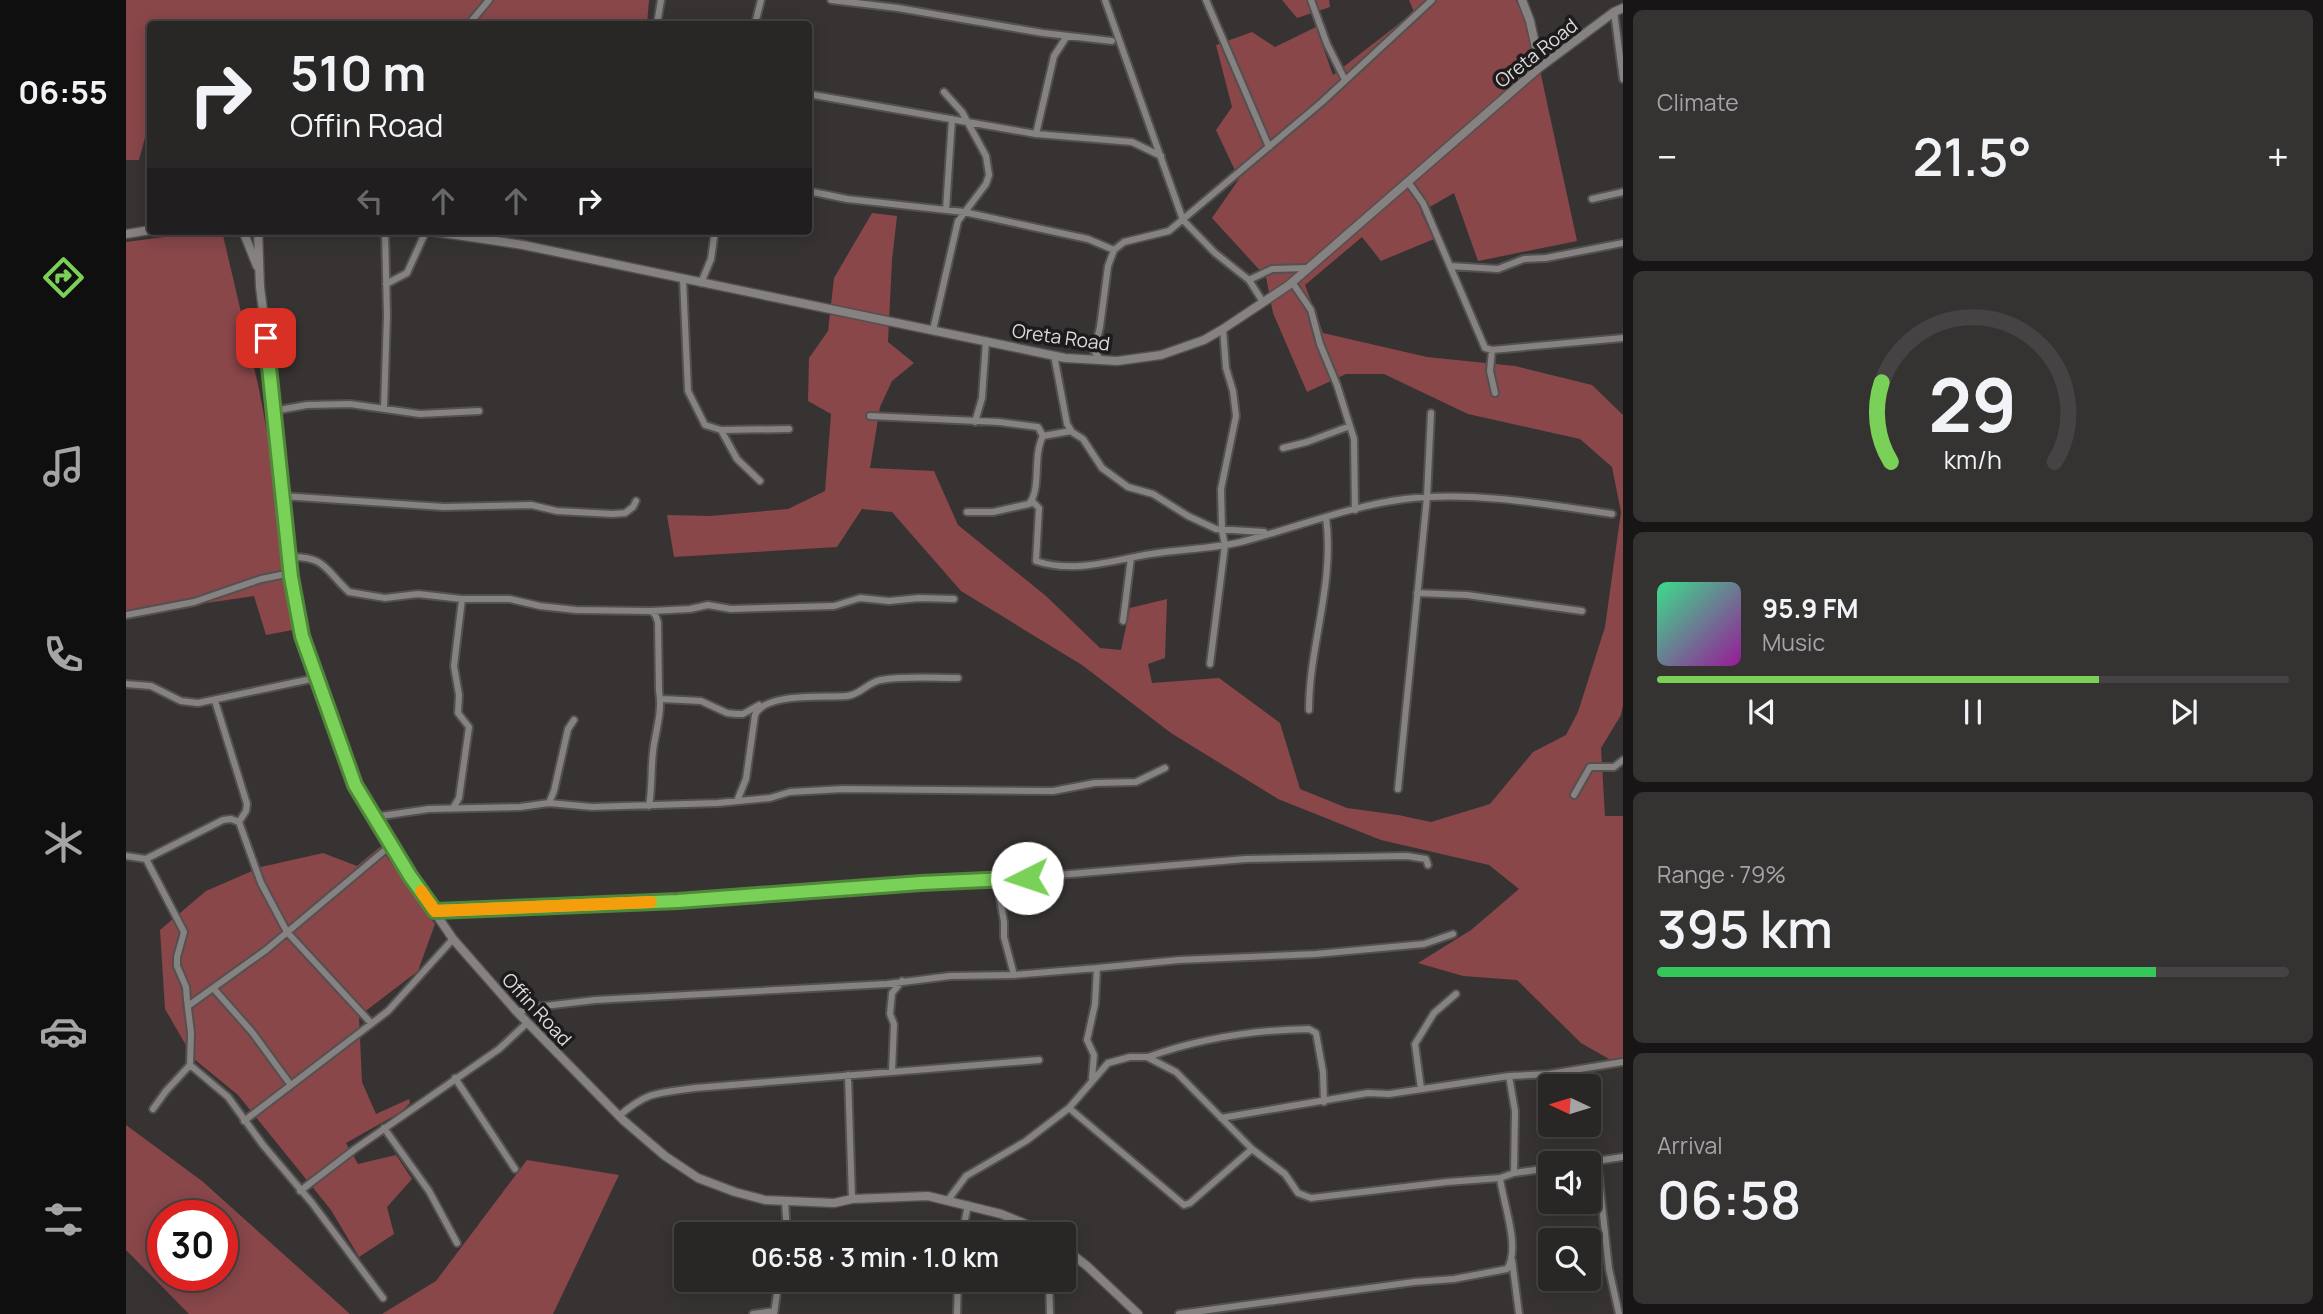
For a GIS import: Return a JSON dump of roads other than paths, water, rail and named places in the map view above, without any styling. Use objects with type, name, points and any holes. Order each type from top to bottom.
[{"type":"street","points":[[472,21],[489,0]]},
{"type":"street","points":[[658,21],[661,0]]},
{"type":"street","points":[[756,21],[761,0]]},
{"type":"street","points":[[831,0],[1112,41]]},
{"type":"street","points":[[1105,0],[1183,220],[1215,253],[1249,280],[1263,302]]},
{"type":"street","points":[[1206,0],[1269,147]]},
{"type":"street","points":[[1311,0],[1327,44],[1345,80]]},
{"type":"street","points":[[1418,0],[1423,9]]},
{"type":"street","points":[[1101,360],[1094,351],[1108,266],[1114,250],[1124,242],[1170,231],[1345,80],[1432,0]]},
{"type":"street","points":[[1522,0],[1530,20],[1540,67]]},
{"type":"street","name":"Oreta Road","points":[[454,235],[523,245],[1054,355],[1117,361],[1161,355],[1204,340],[1292,282],[1540,67],[1623,8]]},
{"type":"street","points":[[1614,12],[1623,79]]},
{"type":"street","points":[[1036,134],[1054,56],[1067,36]]},
{"type":"street","points":[[933,330],[958,221],[986,184],[989,175],[986,156],[957,105],[944,92]]},
{"type":"street","points":[[812,95],[1036,134],[1132,142],[1161,156]]},
{"type":"street","points":[[946,210],[952,119]]},
{"type":"street","points":[[1408,181],[1423,203],[1482,345],[1492,350],[1623,338]]},
{"type":"street","points":[[812,192],[847,199],[964,212],[1088,239],[1114,250]]},
{"type":"street","points":[[1592,199],[1623,192]]},
{"type":"street","points":[[126,234],[147,230]]},
{"type":"street","points":[[245,235],[259,268]]},
{"type":"street","points":[[258,235],[259,268]]},
{"type":"street","points":[[384,408],[385,235]]},
{"type":"street","points":[[386,284],[407,272],[425,235]]},
{"type":"street","points":[[701,283],[708,269],[714,235]]},
{"type":"street","points":[[1450,266],[1498,269],[1524,259],[1546,258],[1623,243]]},
{"type":"street","name":"Offin Road","points":[[259,268],[289,557],[302,636],[355,785],[453,939],[517,1013],[619,1116],[666,1156],[698,1178],[765,1200],[834,1203],[852,1199],[928,1196],[1001,1214],[1022,1222]]},
{"type":"street","points":[[1249,280],[1272,269],[1308,268]]},
{"type":"street","points":[[683,279],[689,394],[705,425],[721,430],[789,429]]},
{"type":"street","points":[[1292,282],[1311,310],[1320,344],[1355,443],[1354,510]]},
{"type":"street","points":[[1210,664],[1225,545],[1222,531],[1222,489],[1236,416],[1233,391],[1226,368],[1223,329]]},
{"type":"street","points":[[975,422],[982,398],[986,341]]},
{"type":"street","points":[[1492,350],[1490,372],[1495,393]]},
{"type":"street","points":[[1054,355],[1067,424],[1071,431],[1083,439],[1102,468],[1128,487],[1153,494],[1188,516],[1222,531],[1272,533]]},
{"type":"street","points":[[273,411],[307,405],[350,404],[420,414],[479,411]]},
{"type":"street","points":[[1398,789],[1427,497],[1431,412]]},
{"type":"street","points":[[870,416],[1038,427],[1043,436],[1037,454],[1035,494],[1032,500],[1025,506],[1020,504],[993,512],[967,512]]},
{"type":"street","points":[[1283,447],[1307,442],[1350,426]]},
{"type":"street","points":[[721,430],[737,459],[760,481]]},
{"type":"street","points":[[1043,436],[1071,431]]},
{"type":"street","points":[[282,496],[444,507],[531,505],[557,511],[613,514],[625,513],[633,508],[636,501]]},
{"type":"street","points":[[1032,500],[1039,508],[1036,561],[1048,565],[1077,567],[1225,545],[1402,499],[1503,499],[1612,513]]},
{"type":"street","points":[[1310,710],[1310,673],[1323,612],[1328,569],[1326,517]]},
{"type":"street","points":[[289,557],[314,558],[349,592],[385,598],[418,594],[462,600],[510,599],[576,610],[650,611],[690,609],[708,605],[732,609],[834,606],[860,598],[889,601],[954,599]]},
{"type":"street","points":[[1123,621],[1132,558]]},
{"type":"street","points":[[126,615],[194,602],[261,579],[291,573]]},
{"type":"street","points":[[1417,593],[1467,595],[1581,611]]},
{"type":"street","points":[[453,808],[459,797],[469,727],[458,713],[459,695],[454,673],[462,600]]},
{"type":"street","points":[[649,806],[654,740],[662,699],[659,691],[658,622],[655,614],[650,611]]},
{"type":"street","points":[[126,684],[151,686],[189,703],[215,701],[316,678]]},
{"type":"street","points":[[662,699],[701,701],[719,710],[743,714],[763,705],[810,696],[849,696],[879,680],[958,678]]},
{"type":"street","points":[[215,701],[247,804],[239,821]]},
{"type":"street","points":[[737,801],[746,779],[755,715],[763,705]]},
{"type":"street","points":[[549,803],[568,729],[574,720]]},
{"type":"street","points":[[1574,795],[1590,767],[1614,767],[1623,760]]},
{"type":"street","points":[[374,817],[402,811],[520,807],[549,803],[592,807],[737,801],[770,798],[790,792],[844,789],[1053,791],[1095,783],[1136,782],[1165,768]]},
{"type":"street","points":[[126,856],[146,859],[223,820],[239,821]]},
{"type":"street","points":[[239,821],[261,883],[287,932],[371,1023]]},
{"type":"street","points":[[188,1006],[287,932],[391,845]]},
{"type":"street","points":[[435,911],[678,901],[921,883],[1000,880],[1246,859],[1419,857],[1426,859],[1428,865]]},
{"type":"street","points":[[146,859],[184,932],[177,957],[188,1006],[190,1065],[153,1109]]},
{"type":"street","points":[[1000,880],[998,887],[1004,937],[1014,975]]},
{"type":"street","points":[[517,1013],[536,1007],[595,1000],[950,976],[1014,975],[1179,960],[1315,954],[1424,944],[1453,934]]},
{"type":"street","points":[[244,1121],[388,1011],[453,939]]},
{"type":"street","points":[[1092,1080],[1094,1055],[1087,1041],[1095,1004],[1097,968]]},
{"type":"street","points":[[892,1071],[892,993],[902,981]]},
{"type":"street","points":[[214,989],[252,1032],[290,1084]]},
{"type":"street","points":[[1421,1089],[1415,1044],[1434,1013],[1456,994]]},
{"type":"street","points":[[300,1191],[384,1128],[499,1049],[527,1023]]},
{"type":"street","points":[[948,1200],[966,1176],[1026,1141],[1069,1108],[1108,1063],[1120,1058],[1147,1057],[1201,1040],[1218,1039],[1244,1032],[1310,1029],[1316,1033],[1323,1072],[1324,1102]]},
{"type":"street","points":[[1147,1057],[1176,1072],[1252,1149],[1277,1166],[1298,1193],[1311,1198],[1500,1178],[1538,1169]]},
{"type":"street","points":[[619,1116],[649,1094],[1039,1060]]},
{"type":"street","points":[[1221,1118],[1368,1093],[1389,1094],[1623,1062]]},
{"type":"street","points":[[190,1065],[228,1097],[383,1298]]},
{"type":"street","points":[[848,1075],[852,1199]]},
{"type":"street","points":[[1509,1076],[1515,1111],[1514,1173]]},
{"type":"street","points":[[455,1078],[515,1169]]},
{"type":"street","points":[[1069,1108],[1184,1205],[1190,1203],[1252,1149]]},
{"type":"street","points":[[384,1128],[429,1191],[457,1243]]},
{"type":"street","points":[[1601,1160],[1623,1157]]},
{"type":"street","points":[[1500,1178],[1512,1234],[1512,1260],[1519,1314]]},
{"type":"street","points":[[1601,1196],[1609,1269],[1619,1314]]},
{"type":"street","points":[[785,1201],[786,1222]]},
{"type":"street","points":[[964,1222],[968,1205]]},
{"type":"street","points":[[1076,1257],[1138,1314]]},
{"type":"street","points":[[1179,1314],[1454,1279],[1507,1269],[1512,1260]]},
{"type":"street","points":[[753,1314],[774,1313],[777,1292]]},
{"type":"street","points":[[957,1314],[958,1292]]},
{"type":"street","points":[[1049,1292],[1050,1314]]}]
